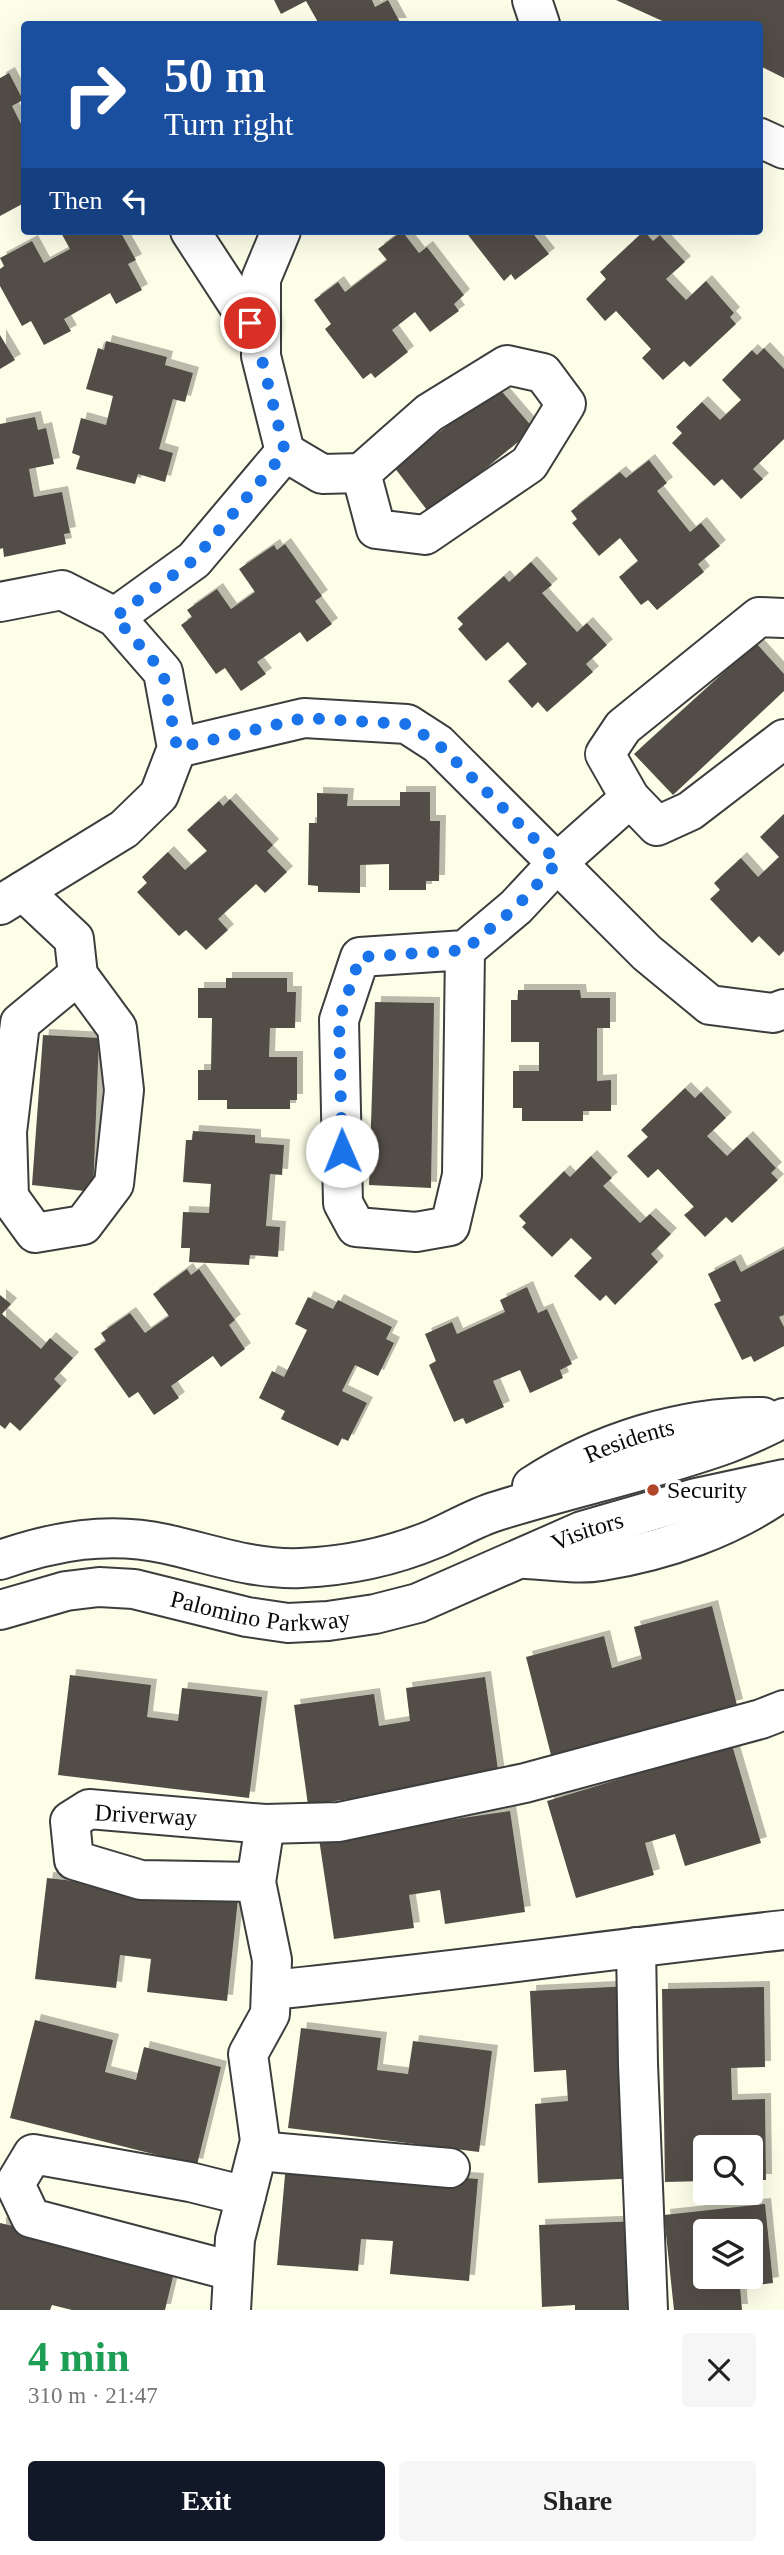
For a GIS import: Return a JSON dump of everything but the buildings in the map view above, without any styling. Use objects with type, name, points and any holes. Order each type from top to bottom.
[{"type":"street","points":[[532,0],[539,21]]},
{"type":"street","points":[[763,139],[784,149]]},
{"type":"street","points":[[193,235],[261,340]]},
{"type":"street","points":[[279,235],[261,279],[261,356],[285,452],[323,474],[361,474],[429,413],[507,365],[543,373],[566,404],[529,464],[425,535],[376,529],[361,474]]},
{"type":"street","points":[[115,617],[194,560],[285,452]]},
{"type":"street","points":[[0,602],[62,590],[115,617],[163,672],[177,748],[159,795],[124,829],[12,898],[74,939],[78,975],[117,1028],[124,1090],[114,1184],[83,1225],[35,1233],[9,1197],[7,1132],[20,1023],[78,975]]},
{"type":"street","points":[[784,618],[759,617],[623,727],[605,754],[630,798],[657,826],[690,811],[784,739]]},
{"type":"street","points":[[177,748],[304,718],[407,724],[438,744],[647,953],[710,1005],[780,1019]]},
{"type":"street","points":[[465,950],[462,1175],[450,1226],[416,1232],[356,1227],[343,1203],[339,1020],[360,957],[465,950],[516,907],[558,862],[630,798]]},
{"type":"street","name":"Visitors","points":[[493,1512],[677,1460],[728,1443],[784,1418]]},
{"type":"street","name":"Visitors","points":[[514,1559],[582,1531],[696,1498],[784,1479]]},
{"type":"street","points":[[514,1559],[599,1562],[651,1549],[715,1530],[758,1508],[784,1490]]},
{"type":"street","name":"Palomino Parkway","points":[[0,1560],[52,1543],[91,1538],[131,1538],[254,1566],[298,1568],[349,1565],[432,1540],[493,1512]]},
{"type":"street","name":"Palomino Parkway","points":[[0,1610],[66,1591],[99,1587],[134,1588],[247,1617],[288,1622],[328,1621],[376,1614],[418,1603],[514,1559]]},
{"type":"street","points":[[231,2310],[234,2239],[260,2141],[248,2054],[270,2014],[272,1960],[256,1882],[265,1824],[339,1822],[525,1783],[776,1723]]},
{"type":"street","name":"Driverway","points":[[256,1882],[141,1880],[74,1860],[70,1821],[89,1809],[265,1824]]},
{"type":"street","points":[[271,1990],[404,1977],[784,1930]]},
{"type":"street","points":[[636,1947],[638,2077],[649,2310]]},
{"type":"street","points":[[258,2151],[450,2168]]},
{"type":"street","points":[[233,2271],[31,2218],[15,2184],[33,2154],[190,2182],[246,2196]]},
{"type":"place","name":"Security","points":[[653,1490]]},
{"type":"route","points":[[250,323],[261,340],[261,356],[285,452],[194,560],[115,617],[163,672],[177,748],[304,718],[407,724],[438,744],[558,862],[516,907],[465,950],[360,957],[339,1020],[342,1151]]}]
